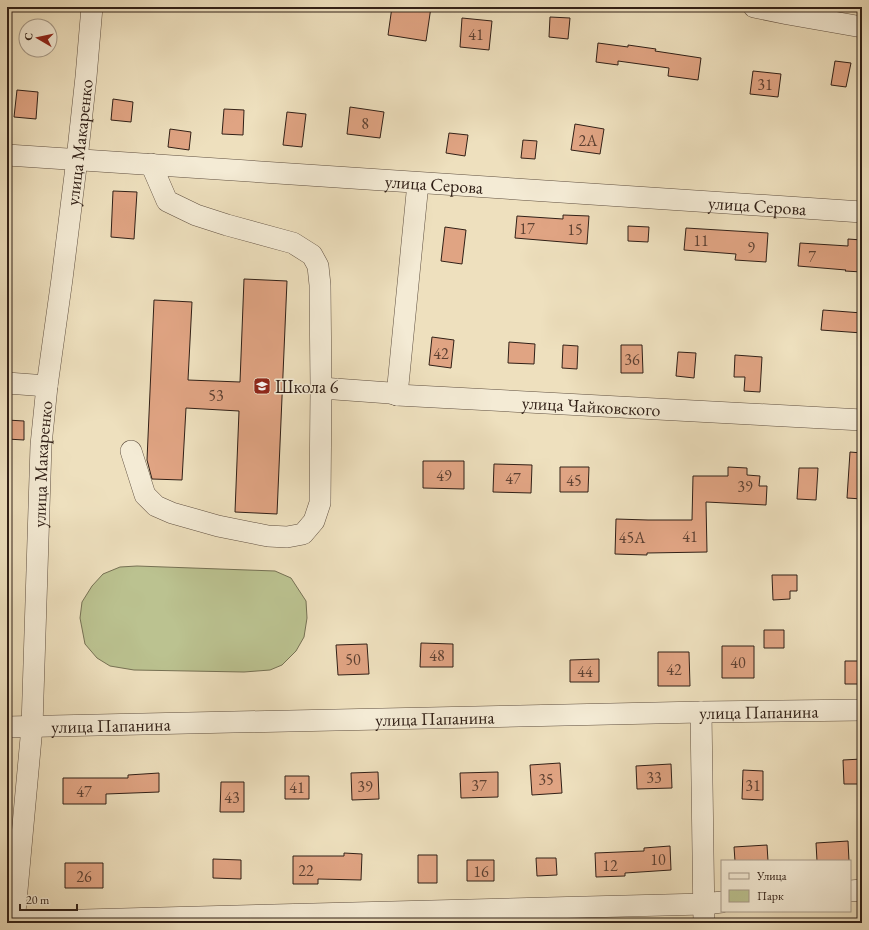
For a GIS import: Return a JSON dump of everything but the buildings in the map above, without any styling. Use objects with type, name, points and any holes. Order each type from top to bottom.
[{"type":"street","name":"улица Макаренко","points":[[12,922],[32,726],[41,445],[47,386],[77,159],[92,7]]},
{"type":"street","points":[[754,7],[862,27]]},
{"type":"street","name":"улица Серова","points":[[7,155],[862,212]]},
{"type":"street","points":[[131,451],[145,495],[156,506],[172,513],[218,526],[268,536],[287,537],[303,534],[314,521],[320,503],[321,388],[320,286],[318,266],[312,255],[293,243],[196,215],[167,201],[151,164]]},
{"type":"street","points":[[397,395],[418,183]]},
{"type":"street","points":[[7,384],[47,386]]},
{"type":"street","name":"улица Чайковского","points":[[321,388],[390,392],[397,395],[862,420]]},
{"type":"street","name":"улица Папанина","points":[[7,727],[862,710]]},
{"type":"street","points":[[12,922],[710,910],[702,712]]},
{"type":"street","points":[[851,891],[862,890]]},
{"type":"green space","points":[[137,566],[275,571],[291,578],[306,601],[307,618],[304,637],[296,651],[282,665],[270,670],[244,672],[134,670],[110,666],[97,658],[85,644],[80,618],[82,602],[92,586],[103,574],[120,567]]},
{"type":"place","name":"Школа 6","points":[[262,386]]}]
